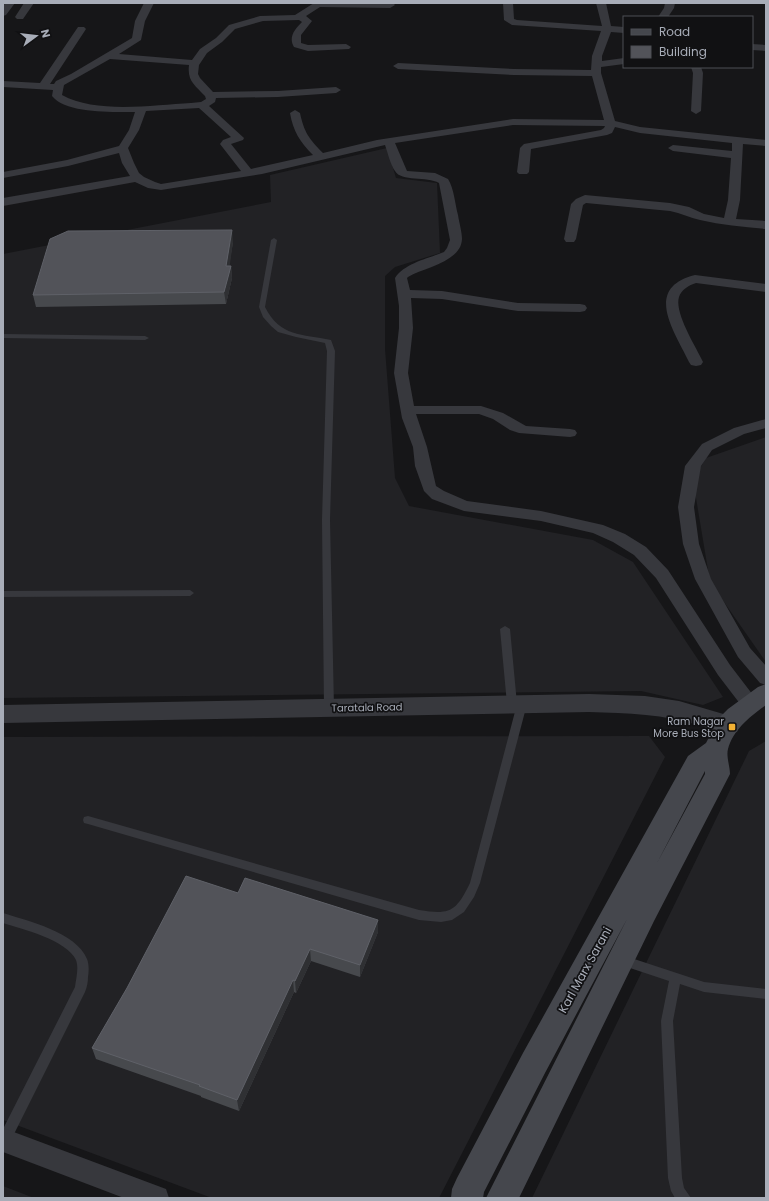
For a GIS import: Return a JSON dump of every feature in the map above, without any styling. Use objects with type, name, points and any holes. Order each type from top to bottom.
[{"type":"main road","name":"Karl Marx Sarani","points":[[467,1198],[468,1189],[523,1084],[697,763],[715,750],[728,725],[736,715],[758,698]]},
{"type":"main road","points":[[502,1198],[621,960],[718,774],[715,750]]},
{"type":"street","points":[[3,14],[10,3]]},
{"type":"street","points":[[20,17],[29,3]]},
{"type":"street","points":[[149,3],[148,8],[140,20],[139,36],[136,40],[75,76],[60,83],[57,96],[61,99],[80,105],[116,109],[202,105],[210,100],[210,95]]},
{"type":"street","points":[[508,3],[508,18],[515,23],[623,30]]},
{"type":"street","points":[[522,172],[525,148],[528,146],[608,132],[610,123],[596,69],[597,56],[607,29],[601,3]]},
{"type":"street","points":[[665,16],[670,3]]},
{"type":"street","points":[[336,90],[278,94],[210,95],[199,86],[193,74],[195,63],[203,52],[219,40],[232,27],[264,18],[300,17],[319,4],[390,5]]},
{"type":"street","points":[[300,17],[306,21],[297,34],[295,40],[296,46],[308,48],[346,47]]},
{"type":"street","points":[[43,86],[81,29]]},
{"type":"street","points":[[753,47],[766,48]]},
{"type":"street","points":[[107,56],[195,63]]},
{"type":"street","points":[[398,66],[514,72],[596,69],[623,61]]},
{"type":"street","points":[[696,68],[698,80],[696,111]]},
{"type":"street","points":[[3,84],[58,87]]},
{"type":"street","points":[[202,105],[239,138],[225,144],[248,173]]},
{"type":"street","points":[[3,175],[68,163],[123,148],[134,130],[142,108]]},
{"type":"street","points":[[295,113],[298,130],[301,137],[320,156]]},
{"type":"street","points":[[123,148],[127,164],[137,178],[148,184],[161,187],[248,173],[389,141],[498,123],[534,121],[610,123],[640,130],[766,143]]},
{"type":"street","points":[[729,222],[734,200],[738,140]]},
{"type":"street","points":[[389,141],[400,172],[404,174],[435,176],[444,181],[456,240],[453,249],[448,255],[414,268],[404,274],[401,278],[404,294],[406,328],[401,373],[408,410],[420,447],[429,488],[438,495],[464,506],[541,516],[597,529],[619,538],[640,551],[662,574],[724,670],[758,698]]},
{"type":"street","points":[[673,148],[737,155]]},
{"type":"street","points":[[3,202],[137,178]]},
{"type":"street","points":[[570,239],[577,204],[585,199],[670,207],[685,210],[702,217],[729,222],[766,225]]},
{"type":"street","points":[[696,362],[678,323],[673,306],[672,298],[677,290],[689,280],[695,279],[766,288]]},
{"type":"street","points":[[404,294],[442,295],[518,307],[580,308]]},
{"type":"street","points":[[408,410],[481,410],[498,416],[514,427],[524,430],[570,433]]},
{"type":"street","points":[[766,423],[739,431],[707,446],[693,466],[686,507],[691,544],[703,579],[744,652],[766,678]]},
{"type":"street","name":"Taratala Road","points":[[3,714],[589,703],[645,705],[679,710],[728,725]]},
{"type":"street","points":[[3,1140],[156,1198]]},
{"type":"lane","points":[[274,240],[262,308],[265,316],[272,325],[283,332],[298,337],[318,339],[328,342],[331,351],[326,520],[329,708]]},
{"type":"lane","points":[[3,336],[145,338]]},
{"type":"lane","points":[[3,594],[190,593]]},
{"type":"lane","points":[[88,820],[419,915],[435,918],[448,917],[460,911],[468,899],[475,883],[496,809],[517,704],[505,629]]},
{"type":"lane","points":[[3,918],[35,929],[74,948],[82,960],[81,988],[3,1140]]},
{"type":"lane","points":[[621,960],[704,987],[766,994]]},
{"type":"lane","points":[[675,977],[667,1021],[675,1178],[678,1191],[684,1198]]},
{"type":"shaded area","points":[[387,148],[396,178],[437,183],[440,253],[395,267],[385,276],[385,349],[395,478],[409,506],[593,540],[633,562],[723,697],[703,705],[641,691],[3,698],[3,254],[271,202],[270,175]]},
{"type":"shaded area","points":[[766,437],[766,662],[710,582],[693,480],[706,458]]},
{"type":"shaded area","points":[[649,736],[665,757],[439,1198],[212,1198],[3,1120],[3,737]]},
{"type":"shaded area","points":[[766,741],[766,1198],[532,1198],[749,751]]},
{"type":"shaded area","points":[[3,1186],[34,1198],[3,1198]]},
{"type":"building","points":[[232,230],[226,266],[231,266],[224,292],[33,295],[50,239],[68,231]]},
{"type":"building","points":[[186,876],[238,893],[245,878],[378,920],[360,965],[310,949],[295,981],[293,980],[237,1100],[199,1086],[200,1085],[92,1048],[127,988]]},
{"type":"place","name":"Ram Nagar More Bus Stop","points":[[732,727]]}]
